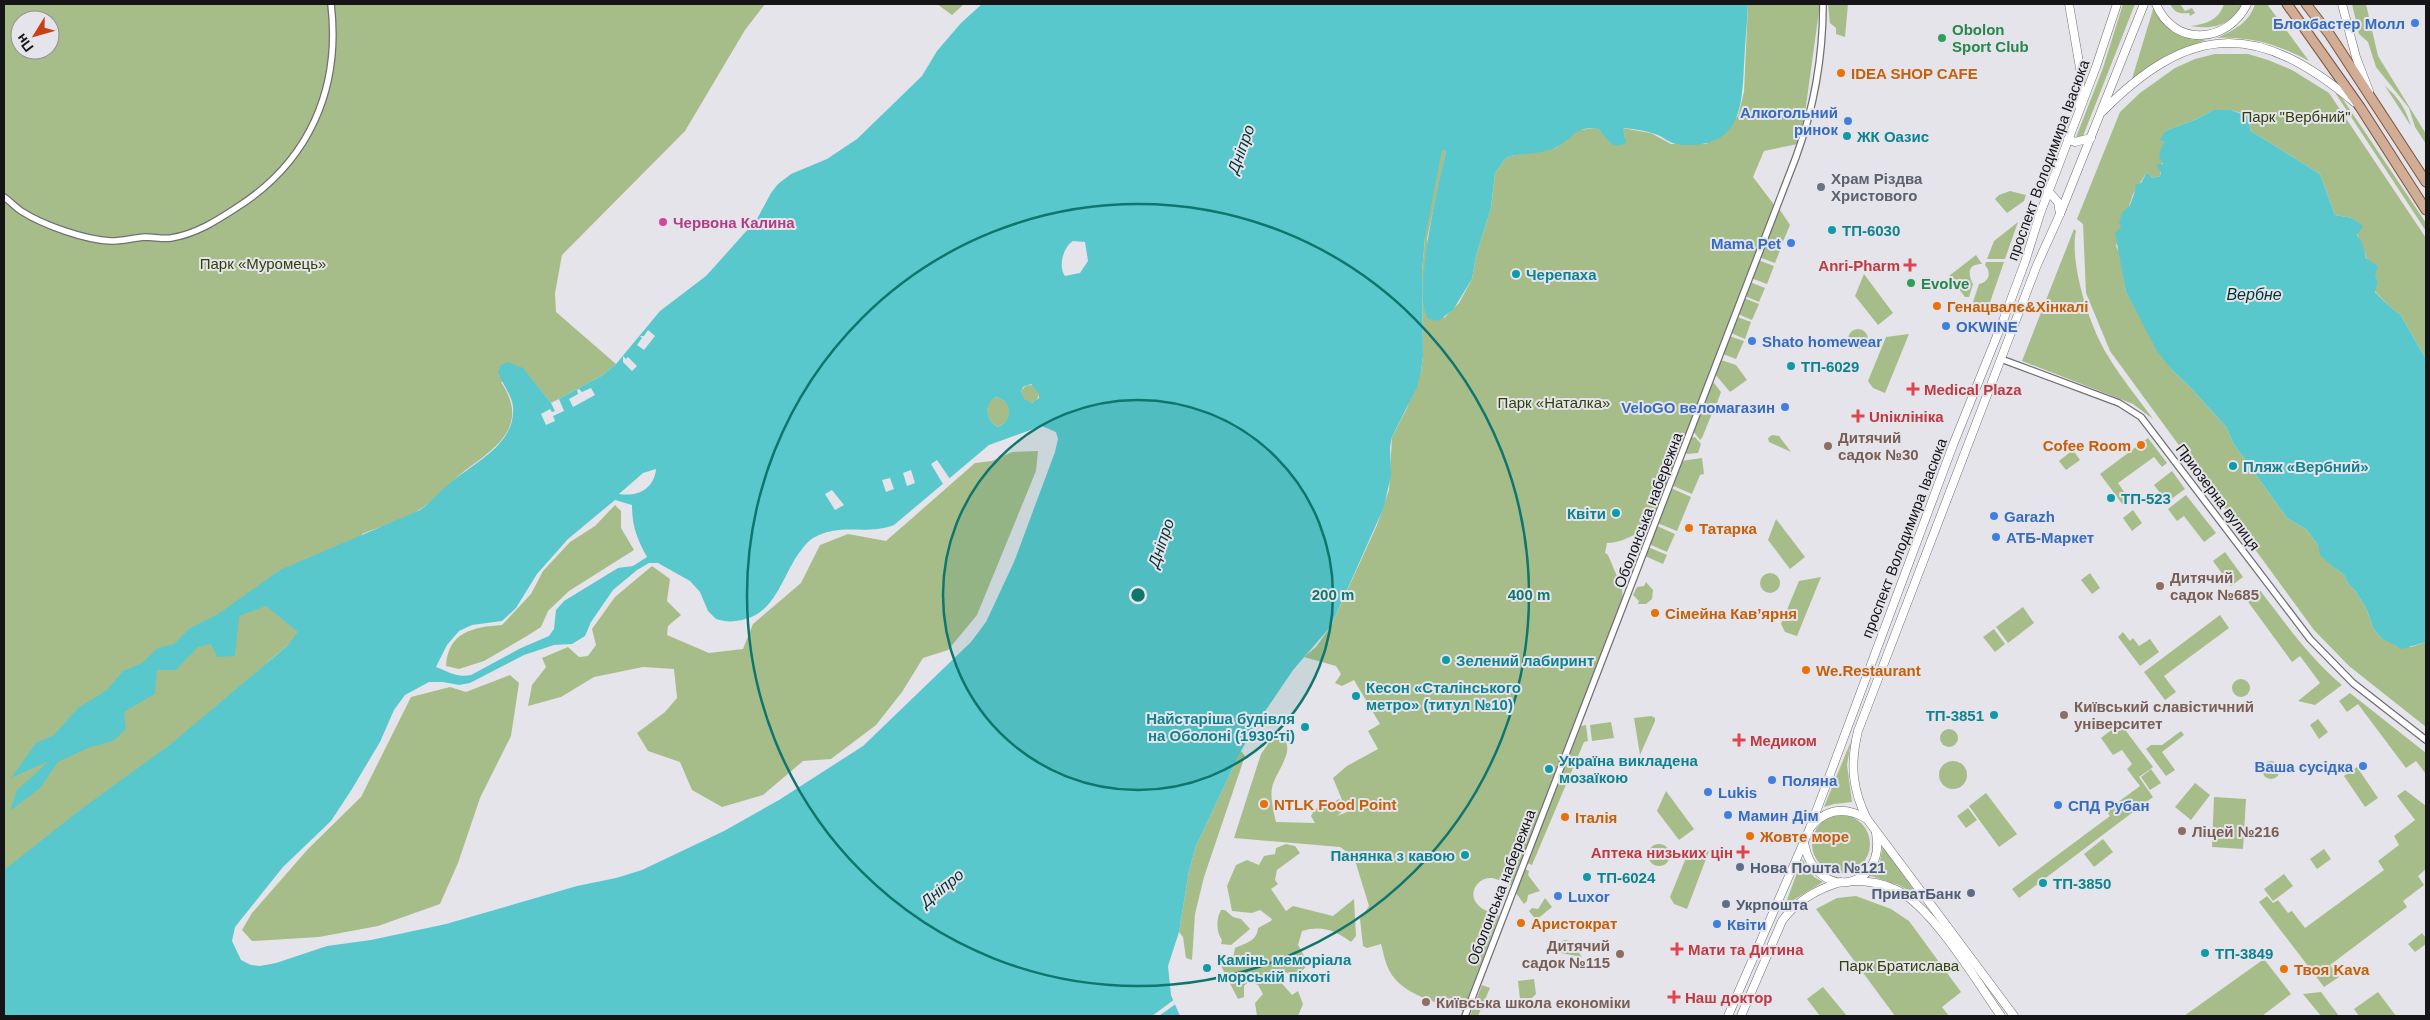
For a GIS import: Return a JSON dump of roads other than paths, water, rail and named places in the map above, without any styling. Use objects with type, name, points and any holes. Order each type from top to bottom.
[{"type":"main road","points":[[2069,4],[2081,74],[2078,113]]},
{"type":"main road","name":"проспект Володимира Івасюка","points":[[1810,828],[1953,445],[2004,321],[2048,191],[2117,4]]},
{"type":"main road","name":"проспект Володимира Івасюка","points":[[1867,819],[1856,794],[1852,768],[1858,731],[2037,265],[2060,214],[2144,4]]},
{"type":"main road","points":[[2156,4],[2172,26],[2189,34],[2200,36],[2214,33],[2235,22],[2247,4]]},
{"type":"main road","points":[[2287,4],[2360,107],[2426,210]]},
{"type":"main road","points":[[2306,4],[2372,99],[2426,182]]},
{"type":"main road","points":[[2342,4],[2356,57],[2372,99]]},
{"type":"main road","points":[[2100,114],[2125,89],[2148,71],[2192,50],[2231,42],[2254,44],[2288,56],[2314,70],[2360,107]]},
{"type":"main road","points":[[2068,139],[2075,142],[2090,138]]},
{"type":"main road","points":[[2048,191],[2058,202],[2060,214]]},
{"type":"main road","points":[[1953,445],[1966,450]]},
{"type":"main road","points":[[1728,1016],[1810,828],[1822,816],[1836,810],[1847,810],[1867,819],[2014,1016]]},
{"type":"main road","points":[[1853,881],[1865,874],[1875,860],[1878,844],[1875,829]]},
{"type":"main road","points":[[1804,843],[1811,866],[1829,880],[1841,882],[1871,881],[1882,884],[1912,900],[1945,938],[2002,1016]]},
{"type":"main road","points":[[1741,1016],[1782,921],[1790,910],[1812,893],[1841,882]]},
{"type":"street","points":[[4,196],[18,209],[38,219],[72,232],[109,241],[145,237],[172,238],[200,229],[224,218],[274,181],[302,145],[312,128],[321,107],[331,70],[333,25],[331,4]]},
{"type":"street","name":"Оболонська набережна","points":[[1465,1016],[1796,157],[1809,116],[1816,78],[1823,38],[1823,4]]},
{"type":"street","name":"Приозерна вулиця","points":[[2001,359],[2119,403],[2141,417],[2310,639],[2353,683],[2426,740]]},
{"type":"water","name":"Дніпро","points":[[982,4],[1748,4],[1742,96],[1734,122],[1727,132],[1717,140],[1703,144],[1684,145],[1668,141],[1651,133],[1623,128],[1626,143],[1617,145],[1610,142],[1599,129],[1591,128],[1579,131],[1553,149],[1510,156],[1505,159],[1495,173],[1491,208],[1476,256],[1472,279],[1453,310],[1438,321],[1429,319],[1424,308],[1423,289],[1428,238],[1446,151],[1442,150],[1425,238],[1422,271],[1423,356],[1421,371],[1417,387],[1392,437],[1390,447],[1391,475],[1384,507],[1331,626],[1293,670],[1255,726],[1241,751],[1196,846],[1189,871],[1179,932],[1168,966],[1171,995],[1180,1016],[4,1016],[4,870],[80,810],[171,744],[287,646],[298,632],[266,606],[239,616],[235,656],[217,657],[211,644],[198,647],[176,670],[157,670],[155,694],[124,712],[126,729],[113,741],[88,748],[58,762],[40,788],[10,811],[17,790],[49,761],[11,778],[36,743],[54,735],[78,708],[107,690],[123,671],[142,663],[158,648],[174,644],[190,628],[218,614],[280,570],[424,507],[449,484],[491,452],[508,432],[512,420],[513,407],[511,398],[498,372],[501,365],[508,362],[523,368],[551,403],[603,375],[616,364],[660,311],[706,276],[757,219],[778,184],[791,174],[827,159],[857,139],[922,76],[937,51],[961,23]],"holes":[[[1073,241],[1085,242],[1088,261],[1080,273],[1065,276],[1062,263],[1064,252]],[[1031,384],[1039,394],[1039,398],[1032,403],[1024,399],[1021,392],[1023,387]],[[996,397],[1002,399],[1008,406],[1009,411],[1006,420],[998,427],[989,417],[989,404]],[[1042,426],[1056,432],[1058,439],[1055,452],[1014,562],[986,622],[971,642],[863,746],[779,800],[724,831],[642,870],[616,878],[577,886],[446,924],[371,940],[327,946],[276,963],[260,966],[251,965],[241,960],[232,941],[235,927],[283,867],[331,821],[380,742],[394,710],[405,695],[429,682],[459,685],[470,683],[524,655],[554,645],[572,644],[585,636],[591,622],[613,590],[637,570],[649,563],[658,563],[690,581],[700,592],[708,611],[716,619],[739,621],[754,616],[771,601],[795,559],[805,545],[813,538],[834,531],[873,529],[894,525],[989,445]],[[656,469],[652,482],[644,490],[633,494],[619,494],[643,473]],[[615,500],[632,505],[636,532],[647,557],[633,566],[618,568],[564,601],[556,610],[554,629],[549,636],[521,648],[471,675],[457,675],[436,667],[447,645],[459,631],[472,625],[502,621],[516,608],[537,574],[568,539]]]},
{"type":"water","name":"Вербне","points":[[2213,110],[2231,110],[2247,116],[2251,131],[2320,174],[2335,215],[2352,218],[2363,226],[2357,235],[2362,242],[2366,258],[2378,266],[2375,275],[2378,283],[2375,292],[2400,314],[2426,359],[2426,642],[2402,649],[2381,638],[2373,628],[2367,610],[2356,592],[2347,582],[2345,576],[2320,555],[2318,545],[2306,529],[2287,518],[2233,443],[2227,428],[2171,369],[2157,351],[2126,292],[2115,233],[2120,229],[2119,223],[2122,213],[2130,205],[2136,188],[2135,185],[2141,183],[2147,172],[2152,178],[2160,176],[2161,172],[2156,165],[2163,164],[2159,158],[2161,148],[2165,142],[2160,140],[2165,131],[2197,119]]},
{"type":"place","name":"Блокбастер Молл","points":[[2415,23]]},
{"type":"place","name":"Obolon Sport Club","points":[[1942,38]]},
{"type":"place","name":"IDEA SHOP CAFE","points":[[1841,73]]},
{"type":"place","name":"Алкогольний ринок","points":[[1848,121]]},
{"type":"place","name":"ЖК Оазис","points":[[1847,136]]},
{"type":"place","name":"Храм Різдва Христового","points":[[1821,187]]},
{"type":"place","name":"Червона Калина","points":[[663,222]]},
{"type":"place","name":"ТП-6030","points":[[1832,230]]},
{"type":"place","name":"Mama Pet","points":[[1791,243]]},
{"type":"place","name":"Anri-Pharm","points":[[1910,265]]},
{"type":"place","name":"Черепаха","points":[[1516,274]]},
{"type":"place","name":"Evolve","points":[[1911,283]]},
{"type":"place","name":"Генацвалє&Хінкалі","points":[[1937,306]]},
{"type":"place","name":"OKWINE","points":[[1946,326]]},
{"type":"place","name":"Shato homewear","points":[[1752,341]]},
{"type":"place","name":"ТП-6029","points":[[1791,366]]},
{"type":"place","name":"Medical Plaza","points":[[1913,389]]},
{"type":"place","name":"VeloGO веломагазин","points":[[1785,407]]},
{"type":"place","name":"Uniклініка","points":[[1858,416]]},
{"type":"place","name":"Cofee Room","points":[[2141,445]]},
{"type":"place","name":"Дитячий садок №30","points":[[1828,446]]},
{"type":"place","name":"Пляж «Вербний»","points":[[2233,466]]},
{"type":"place","name":"ТП-523","points":[[2111,498]]},
{"type":"place","name":"Квіти","points":[[1616,513]]},
{"type":"place","name":"Garazh","points":[[1994,516]]},
{"type":"place","name":"Татарка","points":[[1689,528]]},
{"type":"place","name":"АТБ-Маркет","points":[[1996,537]]},
{"type":"place","name":"Дитячий садок №685","points":[[2160,586]]},
{"type":"place","name":"Сімейна Кавʼярня","points":[[1655,613]]},
{"type":"place","name":"Зелений лабиринт","points":[[1446,660]]},
{"type":"place","name":"We.Restaurant","points":[[1806,670]]},
{"type":"place","name":"Кесон «Сталінського метро» (титул №10)","points":[[1356,696]]},
{"type":"place","name":"ТП-3851","points":[[1994,715]]},
{"type":"place","name":"Київський славістичний університет","points":[[2064,715]]},
{"type":"place","name":"Найстаріша будівля на Оболоні (1930-ті)","points":[[1305,727]]},
{"type":"place","name":"Медиком","points":[[1739,740]]},
{"type":"place","name":"Ваша сусідка","points":[[2363,766]]},
{"type":"place","name":"Україна викладена мозаїкою","points":[[1549,769]]},
{"type":"place","name":"Поляна","points":[[1772,780]]},
{"type":"place","name":"Lukis","points":[[1708,792]]},
{"type":"place","name":"NTLK Food Point","points":[[1264,804]]},
{"type":"place","name":"СПД Рубан","points":[[2058,805]]},
{"type":"place","name":"Мамин Дім","points":[[1728,815]]},
{"type":"place","name":"Італія","points":[[1565,817]]},
{"type":"place","name":"Ліцей №216","points":[[2182,831]]},
{"type":"place","name":"Жовте море","points":[[1750,836]]},
{"type":"place","name":"Аптека низьких цін","points":[[1743,852]]},
{"type":"place","name":"Панянка з кавою","points":[[1465,855]]},
{"type":"place","name":"Нова Пошта №121","points":[[1740,867]]},
{"type":"place","name":"ТП-6024","points":[[1587,877]]},
{"type":"place","name":"ТП-3850","points":[[2043,883]]},
{"type":"place","name":"ПриватБанк","points":[[1971,893]]},
{"type":"place","name":"Luxor","points":[[1558,896]]},
{"type":"place","name":"Укрпошта","points":[[1726,904]]},
{"type":"place","name":"Аристократ","points":[[1521,923]]},
{"type":"place","name":"Квiти","points":[[1717,924]]},
{"type":"place","name":"Мати та Дитина","points":[[1677,949]]},
{"type":"place","name":"ТП-3849","points":[[2205,953]]},
{"type":"place","name":"Дитячий садок №115","points":[[1620,954]]},
{"type":"place","name":"Камінь меморіала морській піхоті","points":[[1207,968]]},
{"type":"place","name":"Твоя Kava","points":[[2284,969]]},
{"type":"place","name":"Наш доктор","points":[[1674,997]]},
{"type":"place","name":"Київська школа економіки","points":[[1426,1002]]},
{"type":"park label","name":"Парк \"Вербний\"","points":[[2296,116]]},
{"type":"park label","name":"Парк «Муромець»","points":[[263,263]]},
{"type":"park label","name":"Парк «Наталка»","points":[[1554,402]]},
{"type":"park label","name":"Парк Братислава","points":[[1899,965]]}]
